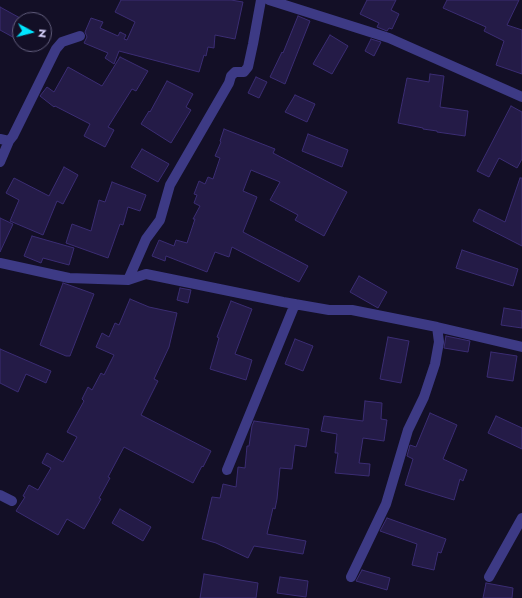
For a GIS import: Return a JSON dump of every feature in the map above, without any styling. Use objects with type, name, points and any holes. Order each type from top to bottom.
[{"type":"street","points":[[128,280],[146,239],[160,220],[170,186],[229,83],[231,76],[235,72],[244,72],[248,67],[261,0]]},
{"type":"street","points":[[269,0],[389,38],[522,97]]},
{"type":"street","points":[[0,162],[5,140],[13,136],[56,49],[62,42],[80,36]]},
{"type":"street","points":[[0,263],[69,278],[128,280],[146,274],[329,310],[352,310],[437,327],[522,347]]},
{"type":"street","points":[[227,470],[295,304]]},
{"type":"street","points":[[351,577],[386,504],[408,430],[424,397],[435,364],[439,342],[437,327]]},
{"type":"street","points":[[0,494],[12,501]]},
{"type":"street","points":[[489,577],[522,518]]},
{"type":"building","points":[[121,0],[231,0],[243,2],[235,39],[215,35],[214,48],[208,47],[199,72],[119,51],[114,64],[105,58],[108,53],[84,43],[87,37],[85,32],[91,18],[103,22],[100,28],[118,36],[120,32],[126,35],[124,39],[127,40],[135,22],[115,12]]},
{"type":"building","points":[[367,0],[396,0],[391,10],[399,14],[392,29],[389,28],[387,31],[377,27],[379,23],[360,14]]},
{"type":"building","points":[[447,0],[519,0],[507,25],[522,30],[522,74],[496,65],[504,41],[484,31],[486,27],[443,8]]},
{"type":"building","points":[[0,7],[12,14],[12,37],[0,30]]},
{"type":"building","points":[[298,16],[310,21],[285,84],[270,77],[282,52],[283,53]]},
{"type":"building","points":[[330,35],[348,46],[332,74],[313,64]]},
{"type":"building","points":[[371,39],[381,42],[374,56],[365,51]]},
{"type":"building","points":[[120,57],[148,71],[136,91],[132,89],[108,127],[114,130],[105,147],[84,136],[90,124],[55,106],[54,107],[40,96],[47,87],[54,92],[68,67],[102,86]]},
{"type":"building","points":[[430,74],[444,76],[440,107],[468,111],[465,136],[437,132],[398,123],[407,78],[429,82]]},
{"type":"building","points":[[256,77],[267,82],[259,98],[248,93]]},
{"type":"building","points":[[167,81],[193,94],[186,107],[191,110],[171,143],[141,124],[149,111],[150,112]]},
{"type":"building","points":[[295,95],[315,104],[307,122],[285,112]]},
{"type":"building","points":[[511,106],[522,112],[522,159],[517,168],[499,158],[489,177],[477,171]]},
{"type":"building","points":[[224,129],[275,149],[273,153],[347,192],[324,236],[295,220],[298,215],[270,200],[280,182],[251,170],[243,191],[257,197],[243,232],[308,266],[299,282],[232,247],[229,257],[215,252],[207,272],[166,256],[165,261],[152,256],[159,240],[174,246],[176,240],[187,243],[195,219],[193,219],[200,206],[194,203],[197,195],[194,194],[199,181],[205,184],[208,177],[213,179],[220,158],[215,156],[221,142]]},
{"type":"building","points":[[308,134],[348,150],[342,167],[302,151]]},
{"type":"building","points":[[142,149],[169,164],[158,182],[131,167]]},
{"type":"building","points":[[64,167],[78,175],[63,204],[57,201],[43,235],[10,221],[19,200],[6,193],[14,178],[49,196]]},
{"type":"building","points":[[520,178],[522,178],[522,246],[473,221],[479,209],[505,222]]},
{"type":"building","points":[[112,182],[146,195],[140,211],[128,207],[123,225],[120,224],[108,258],[66,243],[72,224],[91,231],[99,200],[105,202]]},
{"type":"building","points":[[0,218],[13,224],[0,252]]},
{"type":"building","points":[[32,236],[74,248],[69,265],[43,258],[41,263],[24,256]]},
{"type":"building","points":[[462,250],[518,269],[513,286],[456,268]]},
{"type":"building","points":[[359,276],[387,292],[378,308],[350,292]]},
{"type":"building","points":[[63,283],[94,294],[70,356],[66,356],[40,345]]},
{"type":"building","points":[[180,288],[191,290],[188,303],[177,300]]},
{"type":"building","points":[[130,299],[149,307],[177,313],[169,347],[154,379],[158,381],[141,415],[211,451],[193,483],[124,447],[108,477],[110,478],[99,498],[101,499],[84,529],[67,519],[58,535],[16,511],[25,497],[23,496],[29,485],[38,490],[51,468],[42,463],[47,453],[63,462],[77,437],[67,432],[84,401],[82,399],[88,387],[92,390],[101,373],[104,375],[114,355],[96,347],[102,333],[109,337],[115,323],[119,325]]},
{"type":"building","points":[[231,301],[252,309],[235,354],[252,360],[246,380],[210,369],[219,338],[217,337]]},
{"type":"building","points":[[504,308],[522,311],[522,328],[501,325]]},
{"type":"building","points":[[446,336],[470,341],[468,352],[444,348]]},
{"type":"building","points":[[388,337],[409,341],[401,383],[380,379]]},
{"type":"building","points":[[295,339],[313,346],[303,371],[285,364]]},
{"type":"building","points":[[0,349],[51,371],[46,383],[26,374],[18,392],[0,383]]},
{"type":"building","points":[[491,352],[517,356],[513,381],[487,377]]},
{"type":"building","points":[[365,401],[382,403],[381,419],[387,420],[384,441],[363,438],[359,463],[370,464],[369,476],[335,473],[338,453],[335,453],[337,434],[321,431],[324,416],[363,421]]},
{"type":"building","points":[[430,413],[457,425],[443,459],[467,470],[463,481],[460,479],[454,500],[405,485],[413,459],[407,456],[410,445],[416,447]]},
{"type":"building","points":[[496,416],[522,428],[522,449],[488,433]]},
{"type":"building","points":[[254,421],[309,429],[306,447],[295,445],[292,469],[280,468],[277,499],[275,509],[273,508],[267,534],[306,541],[303,554],[254,546],[248,558],[216,543],[202,539],[212,497],[220,498],[223,484],[236,487],[238,467],[245,468],[247,446],[249,446]]},
{"type":"building","points":[[120,509],[151,527],[143,541],[112,523]]},
{"type":"building","points":[[387,518],[446,539],[441,553],[438,552],[434,570],[412,565],[417,544],[380,531]]},
{"type":"building","points":[[362,570],[390,578],[387,590],[356,581]]},
{"type":"building","points":[[204,574],[258,583],[256,598],[200,598]]},
{"type":"building","points":[[280,577],[308,581],[306,597],[277,593]]},
{"type":"building","points":[[486,583],[513,588],[512,598],[483,598]]}]
